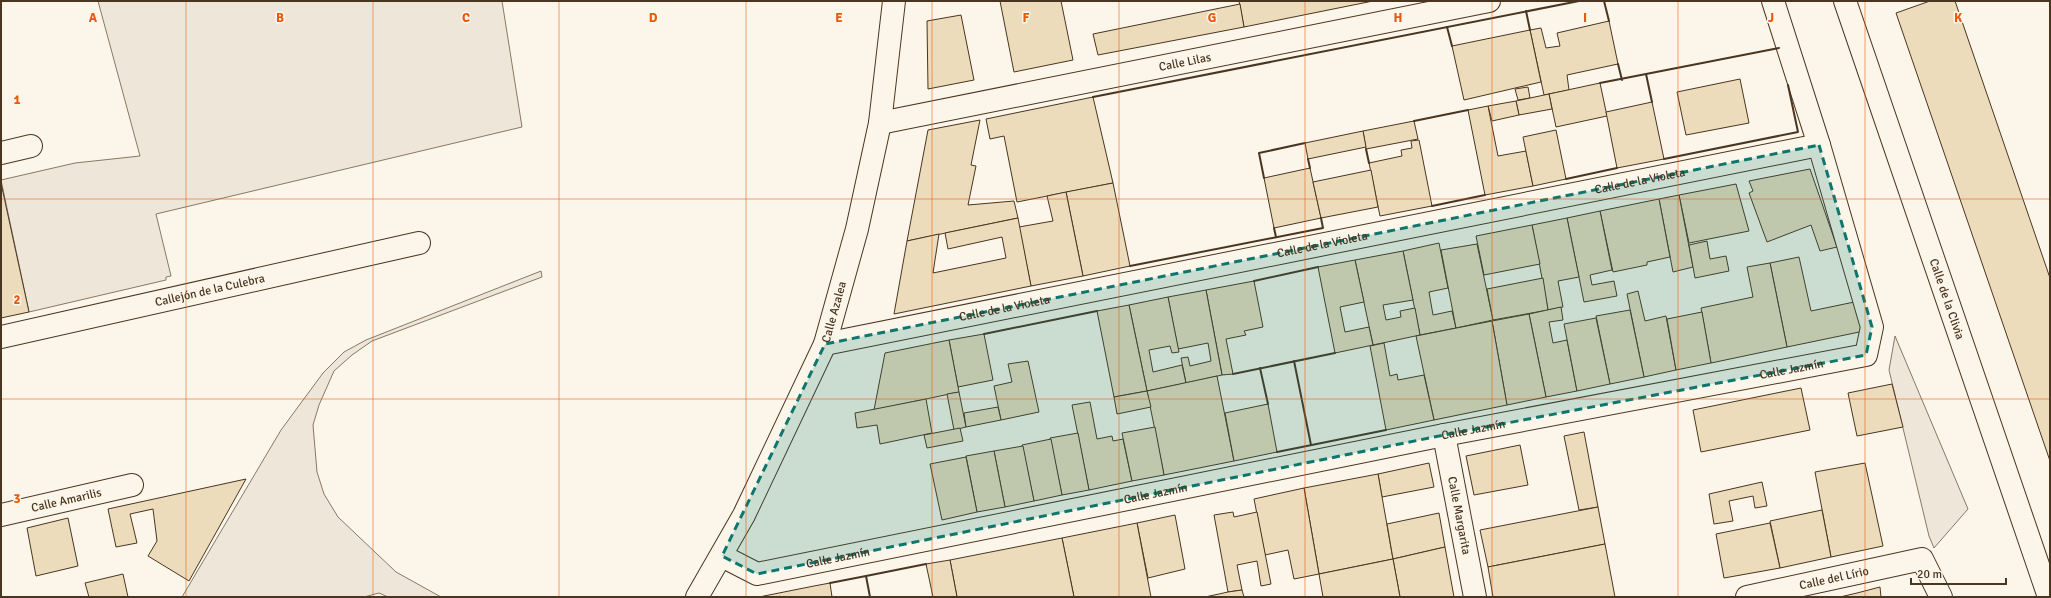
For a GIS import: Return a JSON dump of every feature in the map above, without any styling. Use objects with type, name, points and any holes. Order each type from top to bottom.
[{"type":"street","name":"Calle Azalea","points":[[696,597],[722,556],[744,515],[825,344],[857,229],[880,123],[894,1]]},
{"type":"street","name":"Calle Lilas","points":[[880,123],[1489,1]]},
{"type":"street","name":"Calle Jazmín","points":[[722,556],[757,574],[1444,435],[1866,355],[1872,327],[1819,145],[1773,1]]},
{"type":"street","name":"Calle de la Clivia","points":[[1845,1],[2049,597]]},
{"type":"street","name":"Calle de la Violeta","points":[[825,344],[1819,145]]},
{"type":"street","points":[[1,153],[30,146]]},
{"type":"street","name":"Callejón de la Culebra","points":[[1,337],[419,243]]},
{"type":"street","name":"Calle Margarita","points":[[1444,435],[1475,597]]},
{"type":"street","name":"Calle Amarilis","points":[[1,515],[132,485]]},
{"type":"street","name":"Calle del Lírio","points":[[1747,597],[1922,559],[1941,597]]},
{"type":"highlighted area","points":[[1819,145],[1872,327],[1866,355],[1444,435],[757,574],[722,556],[825,344]]},
{"type":"shaded area","points":[[98,1],[502,1],[522,127],[156,214],[171,276],[166,277],[166,280],[29,312],[1,180],[75,163],[140,156]]},
{"type":"shaded area","points":[[541,271],[542,277],[372,341],[352,355],[334,371],[319,405],[313,425],[317,472],[324,494],[338,517],[396,572],[441,597],[388,597],[379,593],[364,597],[182,597],[281,430],[323,373],[344,352],[366,340]]},
{"type":"shaded area","points":[[1895,336],[1968,509],[1934,548],[1929,536],[1889,370]]},
{"type":"building","points":[[1000,1],[1061,1],[1073,60],[1014,72]]},
{"type":"building","points":[[1239,1],[1373,1],[1244,27]]},
{"type":"building","points":[[1930,1],[1955,1],[2050,278],[2050,461],[1896,13]]},
{"type":"building","points":[[1240,4],[1244,27],[1098,55],[1093,34]]},
{"type":"building","points":[[961,15],[974,80],[928,89],[927,21]]},
{"type":"building","points":[[1609,21],[1618,64],[1567,75],[1569,90],[1544,95],[1530,30],[1541,28],[1546,48],[1560,46],[1557,33]]},
{"type":"building","points":[[1530,30],[1541,82],[1464,100],[1452,46]]},
{"type":"building","points":[[1740,79],[1749,123],[1686,135],[1677,92]]},
{"type":"building","points":[[1600,83],[1607,116],[1556,127],[1549,94]]},
{"type":"building","points":[[1528,87],[1530,98],[1518,100],[1515,89]]},
{"type":"building","points":[[1549,94],[1552,109],[1519,115],[1516,101]]},
{"type":"building","points":[[1093,97],[1113,183],[1017,202],[1004,136],[990,139],[986,119]]},
{"type":"building","points":[[1516,101],[1519,115],[1492,121],[1488,106]]},
{"type":"building","points":[[1652,102],[1664,159],[1617,168],[1606,112]]},
{"type":"building","points":[[1488,106],[1498,156],[1526,151],[1533,186],[1485,195],[1468,110]]},
{"type":"building","points":[[980,120],[971,165],[976,166],[968,205],[1014,201],[1018,218],[907,241],[928,130]]},
{"type":"building","points":[[1414,121],[1418,139],[1366,149],[1363,131]]},
{"type":"building","points":[[1556,130],[1566,179],[1533,186],[1523,137]]},
{"type":"building","points":[[1363,131],[1366,147],[1308,159],[1305,143]]},
{"type":"building","points":[[1419,140],[1432,206],[1380,216],[1369,163],[1402,156],[1401,150],[1412,148],[1411,141]]},
{"type":"building","points":[[1310,168],[1321,218],[1274,228],[1264,178]]},
{"type":"building","points":[[1810,169],[1837,247],[1820,251],[1811,225],[1767,242],[1749,193],[1753,191],[1749,181]]},
{"type":"building","points":[[1371,170],[1378,207],[1321,218],[1313,182]]},
{"type":"building","points":[[1,183],[29,312],[1,318]]},
{"type":"building","points":[[1113,183],[1130,266],[1083,276],[1066,192]]},
{"type":"building","points":[[1736,184],[1749,231],[1689,243],[1679,195]]},
{"type":"building","points":[[1066,192],[1083,276],[1031,286],[1019,227],[1053,221],[1047,196]]},
{"type":"building","points":[[1679,195],[1693,267],[1673,272],[1659,199]]},
{"type":"building","points":[[1659,199],[1670,257],[1647,262],[1647,265],[1613,272],[1600,211]]},
{"type":"building","points":[[1600,211],[1612,270],[1590,275],[1592,285],[1614,281],[1617,296],[1584,302],[1567,218]]},
{"type":"building","points":[[1018,218],[1031,286],[894,314],[907,241],[939,234],[933,273],[1006,258],[1002,237],[948,249],[945,233]]},
{"type":"building","points":[[1567,218],[1579,277],[1558,281],[1563,307],[1548,310],[1532,225]]},
{"type":"building","points":[[1532,225],[1540,264],[1484,275],[1476,236]]},
{"type":"building","points":[[1707,241],[1710,259],[1726,256],[1729,271],[1695,278],[1689,245]]},
{"type":"building","points":[[1439,243],[1448,288],[1429,292],[1433,315],[1452,311],[1456,328],[1420,335],[1403,251]]},
{"type":"building","points":[[1477,244],[1493,320],[1456,328],[1441,250]]},
{"type":"building","points":[[1403,251],[1413,300],[1383,305],[1386,320],[1401,317],[1400,311],[1415,308],[1420,335],[1373,345],[1355,260]]},
{"type":"building","points":[[1799,257],[1811,311],[1859,301],[1869,330],[1787,347],[1770,263]]},
{"type":"building","points":[[1355,260],[1364,302],[1340,307],[1345,332],[1369,327],[1373,345],[1335,353],[1318,267]]},
{"type":"building","points":[[1770,263],[1787,347],[1711,363],[1701,308],[1753,297],[1747,267]]},
{"type":"building","points":[[1543,278],[1548,310],[1493,320],[1487,289]]},
{"type":"building","points":[[1254,281],[1263,327],[1244,331],[1246,335],[1226,339],[1233,374],[1222,375],[1206,290]]},
{"type":"building","points":[[1206,290],[1222,375],[1186,383],[1181,358],[1188,357],[1190,366],[1211,361],[1208,343],[1178,349],[1168,297]]},
{"type":"building","points":[[1638,291],[1645,321],[1666,316],[1676,370],[1644,377],[1627,294]]},
{"type":"building","points":[[1168,297],[1179,352],[1172,353],[1170,346],[1149,350],[1153,372],[1182,365],[1186,383],[1147,391],[1129,305]]},
{"type":"building","points":[[1129,305],[1147,391],[1114,397],[1097,311]]},
{"type":"building","points":[[1561,307],[1563,320],[1549,322],[1553,343],[1567,340],[1577,391],[1546,397],[1529,314]]},
{"type":"building","points":[[1630,310],[1644,377],[1610,384],[1596,316]]},
{"type":"building","points":[[1702,312],[1711,363],[1676,370],[1667,319]]},
{"type":"building","points":[[1529,314],[1546,397],[1507,405],[1492,321]]},
{"type":"building","points":[[1596,318],[1610,384],[1577,391],[1564,324]]},
{"type":"building","points":[[1492,321],[1507,405],[1434,420],[1416,336]]},
{"type":"building","points":[[984,334],[993,380],[958,387],[949,340]]},
{"type":"building","points":[[949,340],[959,392],[874,410],[885,353]]},
{"type":"building","points":[[1384,343],[1390,376],[1397,374],[1398,380],[1424,375],[1434,420],[1386,430],[1370,346]]},
{"type":"building","points":[[1028,361],[1039,412],[1001,420],[994,386],[1012,382],[1008,364]]},
{"type":"building","points":[[1217,376],[1234,461],[1164,475],[1147,391]]},
{"type":"building","points":[[1892,384],[1903,427],[1857,436],[1848,393]]},
{"type":"building","points":[[1801,388],[1810,430],[1701,452],[1693,410]]},
{"type":"building","points":[[1147,391],[1151,407],[1117,414],[1114,397]]},
{"type":"building","points":[[959,392],[966,427],[954,430],[947,394]]},
{"type":"building","points":[[926,399],[932,433],[880,444],[877,425],[857,428],[855,413]]},
{"type":"building","points":[[1090,402],[1097,439],[1112,436],[1113,441],[1123,439],[1132,481],[1089,490],[1072,405]]},
{"type":"building","points":[[1268,404],[1277,452],[1234,461],[1225,413]]},
{"type":"building","points":[[998,407],[1001,420],[966,427],[964,413]]},
{"type":"building","points":[[1155,427],[1164,475],[1132,481],[1122,433]]},
{"type":"building","points":[[960,428],[963,441],[927,448],[924,435]]},
{"type":"building","points":[[1584,432],[1598,507],[1579,510],[1564,436]]},
{"type":"building","points":[[1078,433],[1089,490],[1062,495],[1050,438]]},
{"type":"building","points":[[1051,439],[1062,495],[1034,501],[1022,445]]},
{"type":"building","points":[[1520,445],[1528,485],[1474,495],[1466,456]]},
{"type":"building","points":[[1023,446],[1034,501],[1005,507],[994,451]]},
{"type":"building","points":[[994,451],[1005,507],[977,512],[966,456]]},
{"type":"building","points":[[966,457],[977,512],[942,520],[930,464]]},
{"type":"building","points":[[1429,463],[1434,487],[1382,497],[1378,474]]},
{"type":"building","points":[[1865,463],[1883,546],[1831,557],[1815,472]]},
{"type":"building","points":[[1378,474],[1393,559],[1319,574],[1304,488]]},
{"type":"building","points":[[246,479],[189,581],[148,556],[157,541],[153,509],[130,514],[137,543],[116,547],[108,509]]},
{"type":"building","points":[[1762,482],[1767,506],[1755,508],[1753,496],[1729,501],[1733,521],[1714,524],[1709,494]]},
{"type":"building","points":[[1304,488],[1319,574],[1294,579],[1288,550],[1265,555],[1254,499]]},
{"type":"building","points":[[1598,507],[1605,544],[1488,567],[1480,530]]},
{"type":"building","points":[[1822,510],[1831,557],[1780,568],[1770,521]]},
{"type":"building","points":[[1233,512],[1234,517],[1257,512],[1271,584],[1261,586],[1257,561],[1237,565],[1242,590],[1228,592],[1214,515]]},
{"type":"building","points":[[1439,513],[1445,547],[1393,559],[1387,524]]},
{"type":"building","points":[[1175,515],[1185,569],[1148,578],[1137,523]]},
{"type":"building","points":[[68,518],[78,566],[36,576],[27,528]]},
{"type":"building","points":[[1137,523],[1151,597],[1074,597],[1062,538]]},
{"type":"building","points":[[1770,523],[1780,568],[1724,578],[1716,534]]},
{"type":"building","points":[[1062,538],[1074,597],[957,597],[950,560]]},
{"type":"building","points":[[1605,544],[1615,597],[1493,597],[1488,567]]},
{"type":"building","points":[[1445,547],[1454,597],[1400,597],[1393,559]]},
{"type":"building","points":[[1393,559],[1400,597],[1323,597],[1319,574]]},
{"type":"building","points":[[950,560],[957,597],[933,597],[926,564]]},
{"type":"building","points":[[123,574],[128,597],[89,597],[85,583]]},
{"type":"building","points":[[830,583],[832,597],[759,597],[814,586]]},
{"type":"building","points":[[1880,587],[1881,597],[1840,597],[1857,593]]},
{"type":"building","points":[[1242,590],[1244,597],[1205,597],[1228,592]]},
{"type":"wall","points":[[1093,97],[1579,1]]},
{"type":"wall","points":[[1604,1],[1609,21]]},
{"type":"wall","points":[[1526,11],[1530,30]]},
{"type":"wall","points":[[1447,27],[1452,46]]},
{"type":"wall","points":[[1600,83],[1779,48]]},
{"type":"wall","points":[[1618,64],[1622,80]]},
{"type":"wall","points":[[1646,74],[1652,102]]},
{"type":"wall","points":[[1664,159],[1798,132],[1788,85]]},
{"type":"wall","points":[[1414,121],[1468,110]]},
{"type":"wall","points":[[1264,178],[1259,153],[1305,143]]},
{"type":"wall","points":[[1366,149],[1369,163]]},
{"type":"wall","points":[[1308,159],[1310,168]]},
{"type":"wall","points":[[1566,179],[1617,168]]},
{"type":"wall","points":[[1432,206],[1485,195]]},
{"type":"wall","points":[[1130,266],[1323,228],[1321,218]]},
{"type":"wall","points":[[1274,228],[1276,237]]},
{"type":"wall","points":[[1254,281],[1318,267]]},
{"type":"wall","points":[[984,334],[1097,311]]},
{"type":"wall","points":[[1233,374],[1335,353]]},
{"type":"wall","points":[[1294,361],[1311,445]]},
{"type":"wall","points":[[1260,368],[1268,404]]},
{"type":"wall","points":[[1277,452],[1386,430]]},
{"type":"wall","points":[[870,597],[866,576],[926,564]]},
{"type":"wall","points":[[830,583],[866,576]]}]
